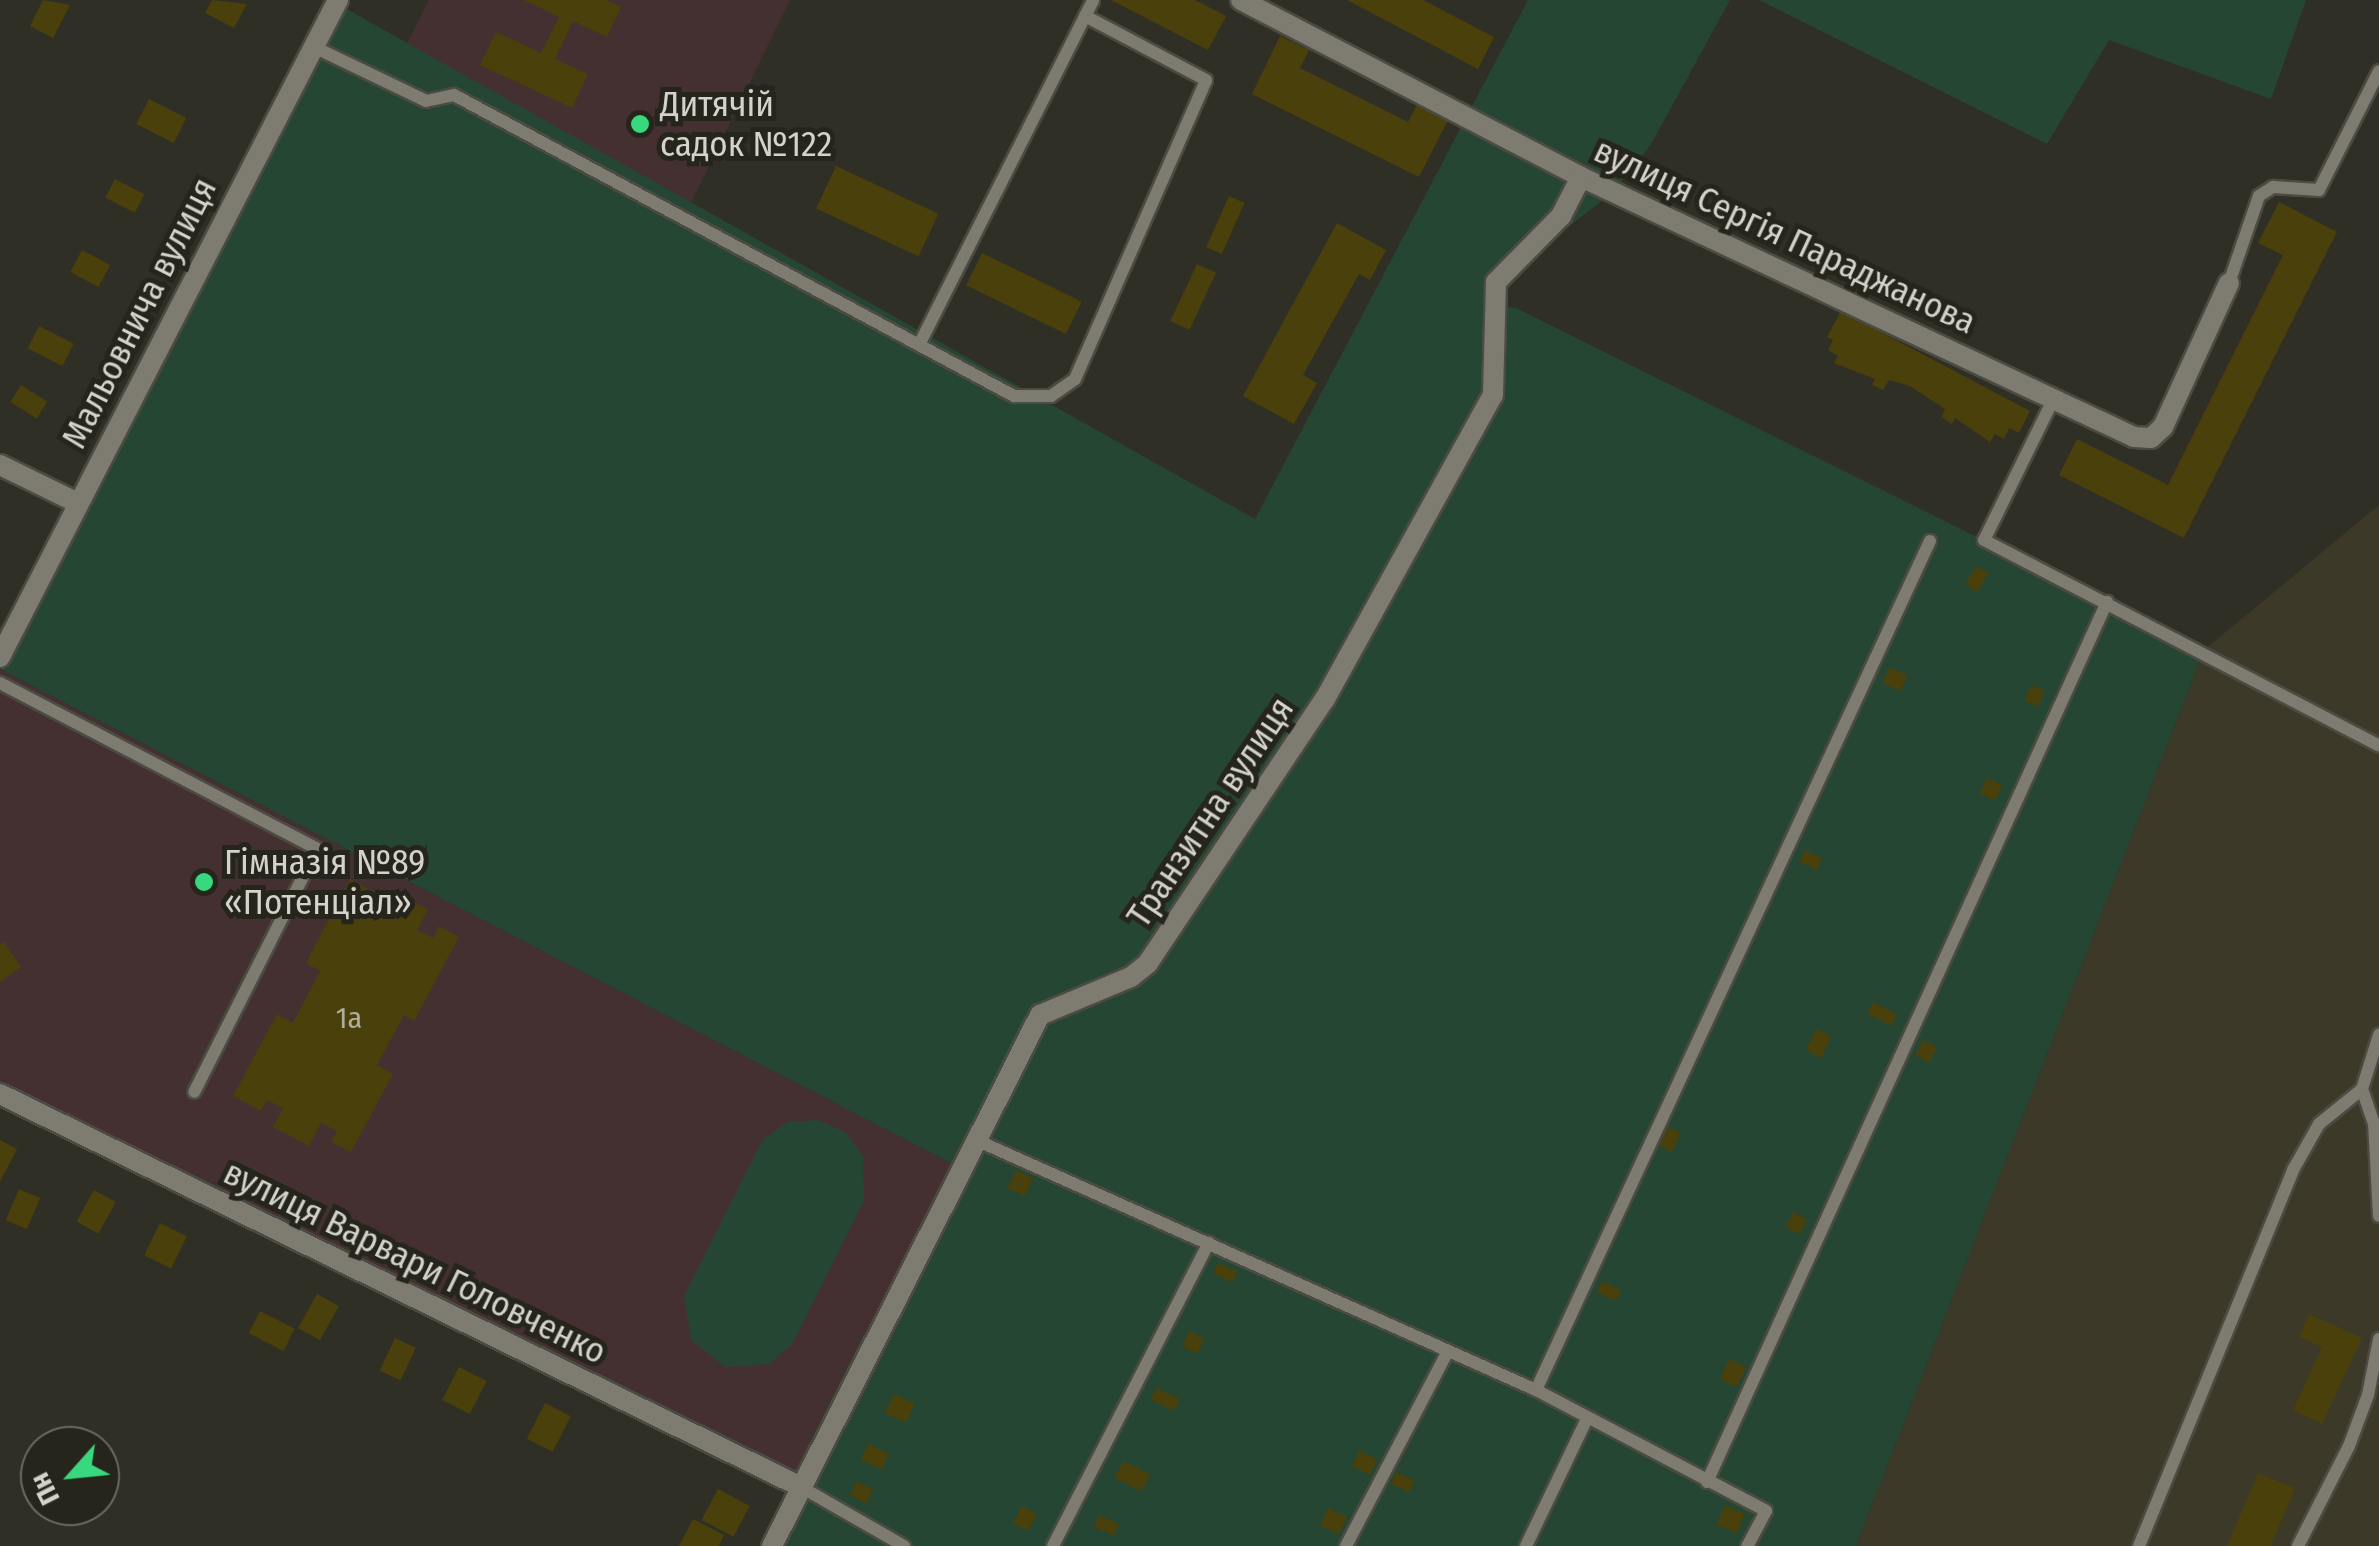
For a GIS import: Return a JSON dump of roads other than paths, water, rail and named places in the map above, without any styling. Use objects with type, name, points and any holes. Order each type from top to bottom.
[{"type":"street","name":"вулиця Сергія Параджанова","points":[[1241,0],[1280,9],[1581,177],[2054,398],[2151,438],[2162,427],[2229,283]]},
{"type":"street","name":"Мальовнича вулиця","points":[[0,657],[335,1]]},
{"type":"street","name":"Транзитна вулиця","points":[[772,1546],[1040,1015],[1131,977],[1148,963],[1325,699],[1494,394],[1496,282],[1561,216],[1581,177]]},
{"type":"street","points":[[0,465],[78,503]]},
{"type":"street","name":"вулиця Варвари Головченко","points":[[0,1094],[801,1487]]},
{"type":"lane","points":[[919,345],[1093,0]]},
{"type":"lane","points":[[314,47],[426,101],[454,96],[1014,396],[1051,396],[1076,379],[1206,80],[1085,16]]},
{"type":"lane","points":[[2229,283],[2259,196],[2273,187],[2319,190],[2379,71]]},
{"type":"lane","points":[[2054,398],[1984,540],[2379,746]]},
{"type":"lane","points":[[1536,1390],[1930,541]]},
{"type":"lane","points":[[1708,1482],[2108,602]]},
{"type":"lane","points":[[0,684],[316,848],[194,1092]]},
{"type":"lane","points":[[2138,1546],[2292,1170],[2319,1124],[2362,1089],[2379,1034]]},
{"type":"lane","points":[[2362,1089],[2379,1097]]},
{"type":"lane","points":[[2362,1089],[2374,1123],[2379,1216]]},
{"type":"lane","points":[[976,1140],[1536,1390],[1586,1421],[1766,1512],[1747,1546]]},
{"type":"lane","points":[[1054,1546],[1210,1243]]},
{"type":"lane","points":[[2298,1546],[2355,1429],[2379,1339]]},
{"type":"lane","points":[[1346,1546],[1448,1351]]},
{"type":"lane","points":[[1526,1546],[1586,1421]]},
{"type":"lane","points":[[801,1487],[904,1546]]},
{"type":"place","name":"Дитячій садок №122","points":[[640,124]]},
{"type":"place","name":"Гімназія №89 «Потенціал»","points":[[204,882]]}]
